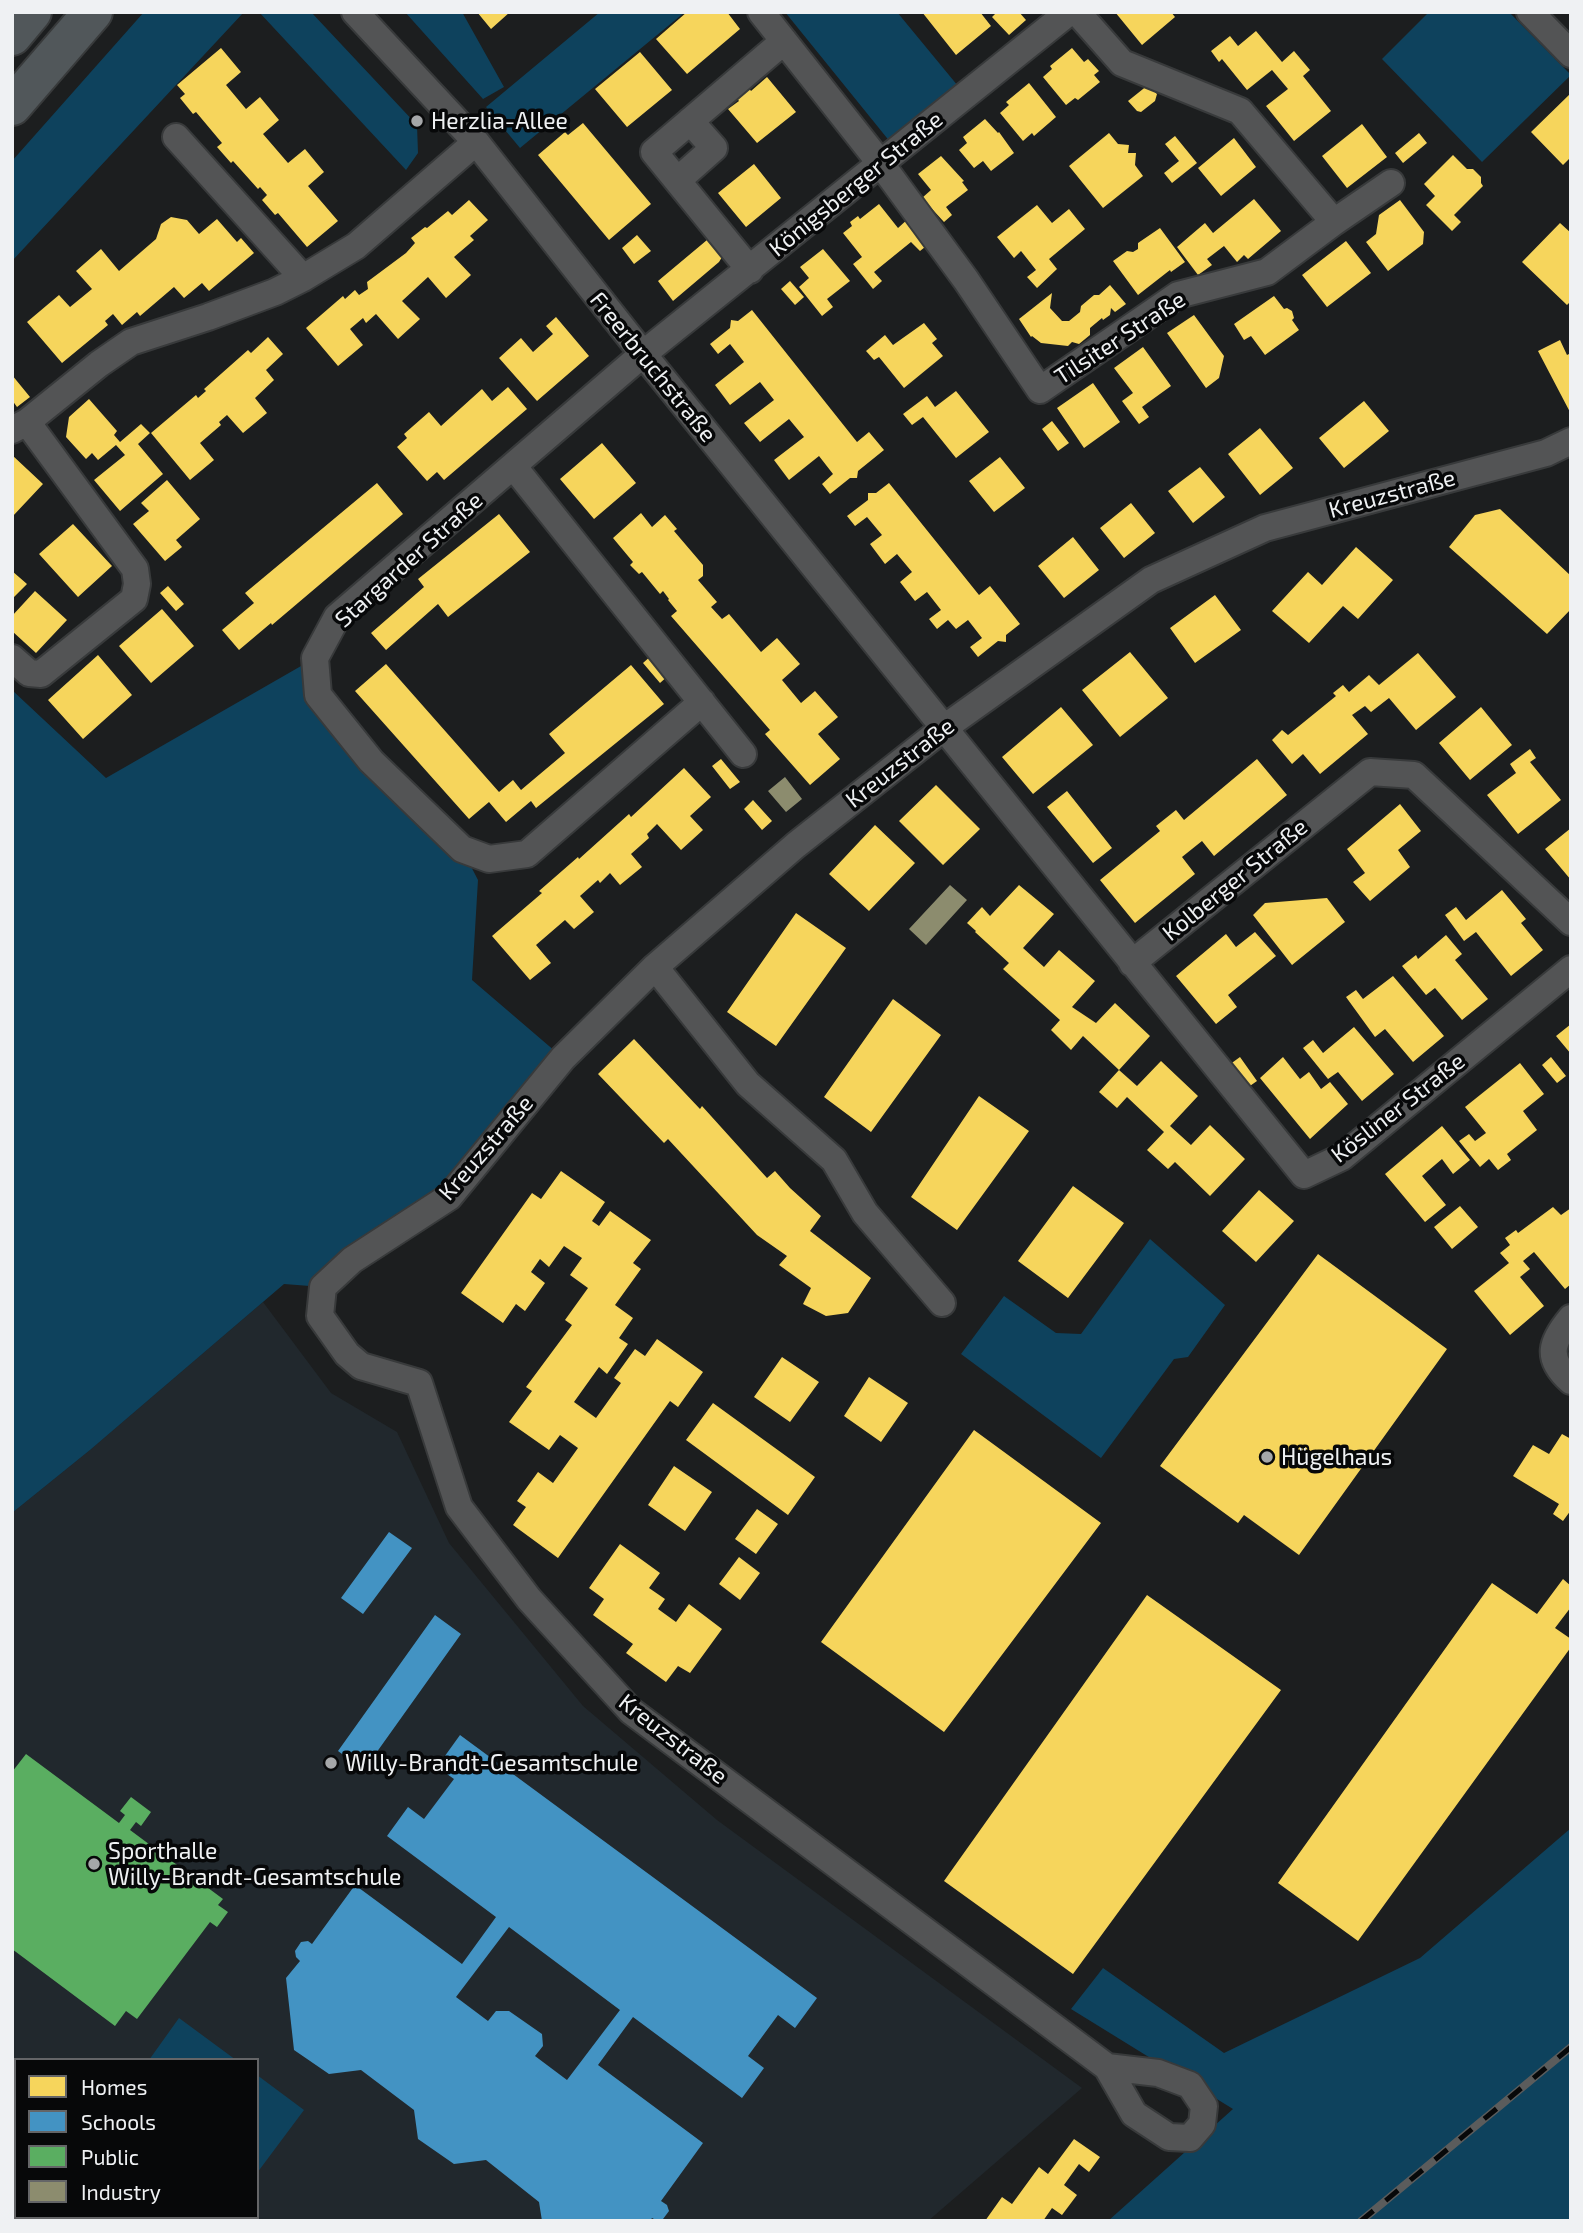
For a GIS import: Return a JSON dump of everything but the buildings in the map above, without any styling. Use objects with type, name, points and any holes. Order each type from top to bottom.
[{"type":"main road","points":[[12,36],[32,12]]},
{"type":"main road","points":[[12,106],[93,12]]},
{"type":"street","name":"Freerbruchstraße","points":[[355,12],[476,142],[643,355],[944,728]]},
{"type":"street","points":[[761,12],[881,164]]},
{"type":"street","name":"Königsberger Straße","points":[[643,355],[1069,12]]},
{"type":"street","points":[[1077,12],[1122,62],[1240,111],[1334,222]]},
{"type":"street","points":[[1530,12],[1567,44]]},
{"type":"street","points":[[750,270],[654,152],[784,41]]},
{"type":"street","points":[[678,180],[714,148],[690,121]]},
{"type":"street","points":[[176,137],[303,278]]},
{"type":"street","points":[[12,657],[29,673],[41,674],[134,599],[137,584],[135,569],[20,426],[131,342],[208,317],[303,278],[356,246],[476,142]]},
{"type":"street","name":"Tilsiter Straße","points":[[881,164],[966,280],[1040,390],[1178,295],[1268,272],[1391,183]]},
{"type":"street","name":"Stargarder Straße","points":[[643,355],[337,617],[314,658],[318,695],[371,761],[462,849],[489,859],[527,854],[702,702]]},
{"type":"street","name":"Kreuzstraße","points":[[1107,2067],[631,1711],[529,1599],[459,1507],[419,1383],[361,1366],[347,1354],[320,1316],[323,1287],[352,1260],[449,1196],[563,1058],[655,967],[796,845],[944,728],[1151,580],[1265,528],[1546,453],[1571,441]]},
{"type":"street","points":[[514,467],[743,754]]},
{"type":"street","points":[[944,728],[1132,962]]},
{"type":"street","name":"Kolberger Straße","points":[[1132,962],[1370,772],[1414,775],[1571,922]]},
{"type":"street","name":"Kösliner Straße","points":[[1132,962],[1304,1175],[1342,1157],[1571,969]]},
{"type":"street","points":[[655,967],[748,1084],[834,1160],[865,1213],[942,1303]]},
{"type":"street","points":[[1571,1318],[1557,1335],[1554,1344],[1558,1368],[1571,1381]]},
{"type":"shaded area","points":[[144,12],[244,12],[12,261],[12,161]]},
{"type":"shaded area","points":[[259,12],[311,12],[417,125],[418,153],[406,170]]},
{"type":"shaded area","points":[[405,12],[462,12],[504,87],[483,99]]},
{"type":"shaded area","points":[[600,12],[685,12],[520,148],[486,107]]},
{"type":"shaded area","points":[[785,12],[897,12],[958,86],[891,143]]},
{"type":"shaded area","points":[[1429,12],[1509,12],[1571,75],[1482,162],[1382,59]]},
{"type":"shaded area","points":[[315,658],[318,695],[462,849],[478,880],[472,980],[563,1058],[449,1197],[323,1287],[284,1284],[12,1513],[12,690],[106,778]]},
{"type":"shaded area","points":[[1150,1239],[1225,1305],[1188,1357],[1174,1359],[1101,1458],[961,1354],[1004,1296],[1056,1333],[1081,1334]]},
{"type":"shaded area","name":"Willy-Brandt-Gesamtschule","points":[[263,1302],[331,1393],[397,1432],[449,1543],[583,1706],[717,1820],[1082,2088],[928,2221],[154,2221],[259,2219],[259,2058],[14,2058],[14,2093],[12,2091],[12,1513]]},
{"type":"shaded area","points":[[1571,1828],[1571,2221],[1108,2221],[1233,2109],[1071,2009],[1103,1968],[1224,2053],[1420,1958]]},
{"type":"shaded area","points":[[179,2018],[233,2058],[150,2058]]},
{"type":"shaded area","points":[[259,2076],[304,2110],[259,2170]]},
{"type":"railway","points":[[1361,2221],[1571,2047]]},
{"type":"place","name":"Herzlia-Allee","points":[[417,121]]},
{"type":"place","name":"Hügelhaus","points":[[1267,1457]]},
{"type":"place","name":"Willy-Brandt-Gesamtschule","points":[[331,1763]]},
{"type":"place","name":"Sporthalle Willy-Brandt-Gesamtschule","points":[[94,1864]]}]
